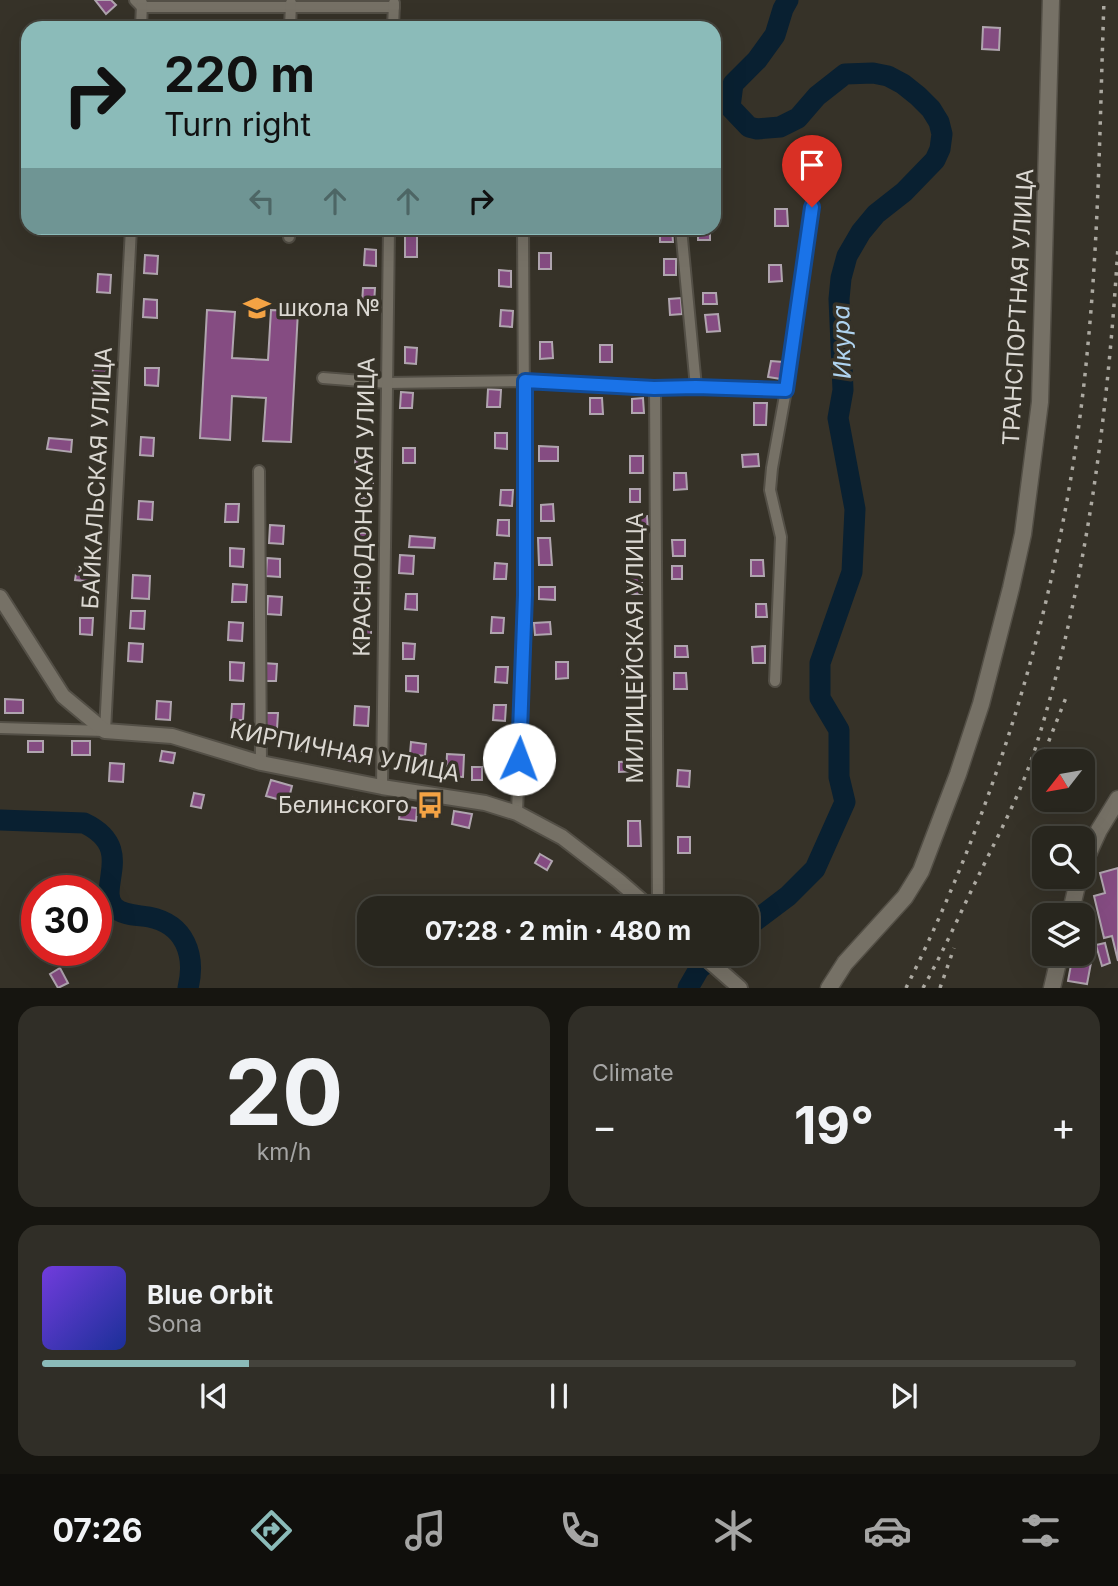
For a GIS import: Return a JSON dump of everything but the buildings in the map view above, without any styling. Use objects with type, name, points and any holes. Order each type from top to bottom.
[{"type":"main road","name":"ТРАНСПОРТНАЯ УЛИЦА","points":[[829,988],[845,962],[905,897],[921,871],[977,716],[1011,588],[1025,522],[1040,401],[1051,0]]},
{"type":"main road","points":[[1095,839],[1118,799]]},
{"type":"main road","points":[[1052,988],[1057,966]]},
{"type":"street","points":[[140,21],[139,2],[394,3],[393,21]]},
{"type":"street","points":[[290,21],[291,3]]},
{"type":"street","points":[[775,681],[781,537],[771,490],[772,468],[812,207]]},
{"type":"street","name":"БАЙКАЛЬСКАЯ УЛИЦА","points":[[105,731],[131,235]]},
{"type":"street","name":"КРАСНОДОНСКАЯ УЛИЦА","points":[[382,787],[389,235]]},
{"type":"street","points":[[517,813],[525,595],[523,235]]},
{"type":"street","points":[[682,235],[696,387]]},
{"type":"street","points":[[323,378],[387,383],[525,381],[654,388],[786,390]]},
{"type":"street","name":"МИЛИЦЕЙСКАЯ УЛИЦА","points":[[654,388],[658,896]]},
{"type":"street","points":[[259,471],[261,763]]},
{"type":"street","points":[[0,597],[63,696],[105,731]]},
{"type":"street","name":"КИРПИЧНАЯ УЛИЦА","points":[[0,728],[172,736],[261,763],[382,787],[485,803],[517,813],[562,837],[636,896]]},
{"type":"street","points":[[715,966],[740,988]]},
{"type":"waterway","name":"Икура","points":[[759,918],[788,896],[815,869],[845,802],[839,777],[839,730],[820,698],[820,663],[852,572],[855,509],[838,418],[843,390],[839,299],[841,278],[847,256],[861,232],[876,214],[904,192],[935,160],[942,134],[931,109],[918,96],[888,76],[873,73],[845,74],[817,96],[798,118],[780,127],[749,127],[730,107],[733,84],[757,60],[775,35],[788,0]]},
{"type":"waterway","name":"Икура","points":[[0,820],[84,823],[100,833],[109,844],[112,856],[109,889],[114,907],[126,914],[161,921],[179,934],[189,953],[188,988]]},
{"type":"waterway","name":"Икура","points":[[688,988],[703,966]]},
{"type":"railway","points":[[906,988],[942,912],[1002,755],[1048,593],[1065,510],[1079,427],[1092,301],[1104,0]]},
{"type":"railway","points":[[923,988],[1017,797],[1037,743],[1054,682],[1082,559],[1092,497],[1108,372],[1118,246]]},
{"type":"railway","points":[[1046,749],[1067,695]]},
{"type":"railway","points":[[940,988],[954,948]]},
{"type":"place","name":"школа №","points":[[257,308]]},
{"type":"place","name":"Белинского","points":[[430,805]]},
{"type":"route","points":[[519,759],[525,595],[525,381],[654,388],[786,390],[812,207]]}]
